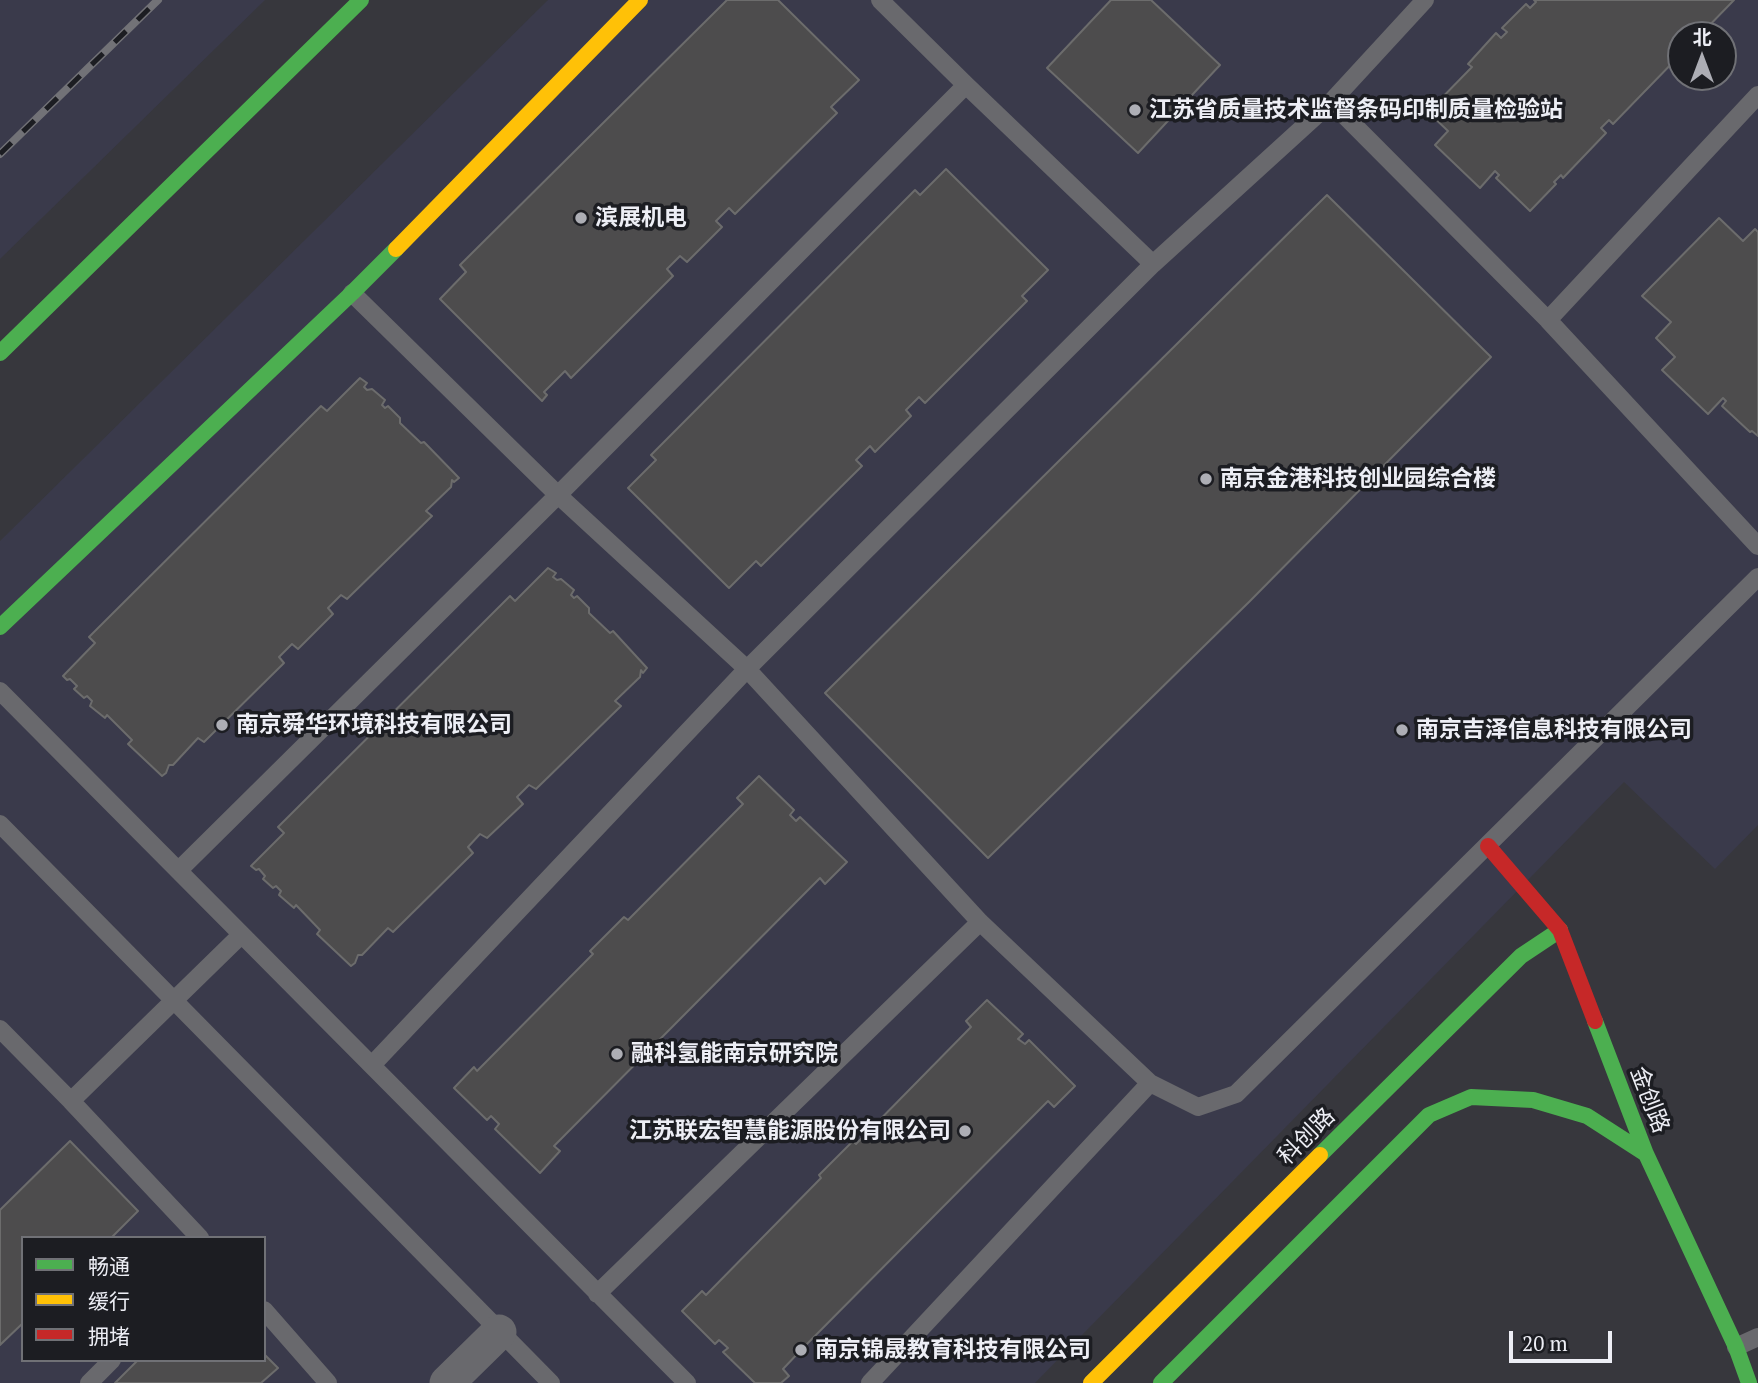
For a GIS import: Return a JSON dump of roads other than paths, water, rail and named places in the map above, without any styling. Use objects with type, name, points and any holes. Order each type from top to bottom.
[{"type":"street","points":[[0,353],[362,0]]},
{"type":"street","points":[[0,627],[352,293],[640,0]]},
{"type":"street","name":"金创路","points":[[1488,846],[1560,930],[1646,1154],[1736,1346],[1749,1383]]},
{"type":"street","name":"科创路","points":[[1091,1383],[1521,957],[1560,930]]},
{"type":"street","points":[[1161,1383],[1429,1115],[1471,1097],[1533,1100],[1587,1116],[1646,1154]]},
{"type":"street","points":[[447,1383],[499,1332]]},
{"type":"lane","points":[[880,0],[1153,264]]},
{"type":"lane","points":[[372,1065],[747,668],[1153,264],[1331,102],[1425,0]]},
{"type":"lane","points":[[179,870],[558,495],[966,85]]},
{"type":"lane","points":[[1548,320],[1758,95]]},
{"type":"lane","points":[[1331,102],[1548,320],[1758,547]]},
{"type":"lane","points":[[352,293],[558,495],[747,668],[980,922],[1150,1083],[1198,1107],[1236,1094],[1758,577]]},
{"type":"lane","points":[[0,691],[687,1383]]},
{"type":"lane","points":[[0,824],[551,1383]]},
{"type":"lane","points":[[597,1294],[980,922]]},
{"type":"lane","points":[[71,1101],[241,935]]},
{"type":"lane","points":[[0,1029],[198,1236]]},
{"type":"lane","points":[[870,1383],[1150,1083]]},
{"type":"lane","points":[[266,1312],[328,1383]]},
{"type":"lane","points":[[1736,1346],[1758,1336]]},
{"type":"lane","points":[[89,1383],[111,1362]]},
{"type":"railway","points":[[0,154],[158,0]]},
{"type":"place","name":"江苏省质量技术监督条码印制质量检验站","points":[[1135,110]]},
{"type":"place","name":"滨展机电","points":[[581,218]]},
{"type":"place","name":"南京金港科技创业园综合楼","points":[[1206,479]]},
{"type":"place","name":"南京舜华环境科技有限公司","points":[[222,725]]},
{"type":"place","name":"南京吉泽信息科技有限公司","points":[[1402,730]]},
{"type":"place","name":"融科氢能南京研究院","points":[[617,1054]]},
{"type":"place","name":"江苏联宏智慧能源股份有限公司","points":[[965,1131]]},
{"type":"place","name":"南京锦晟教育科技有限公司","points":[[801,1350]]}]
